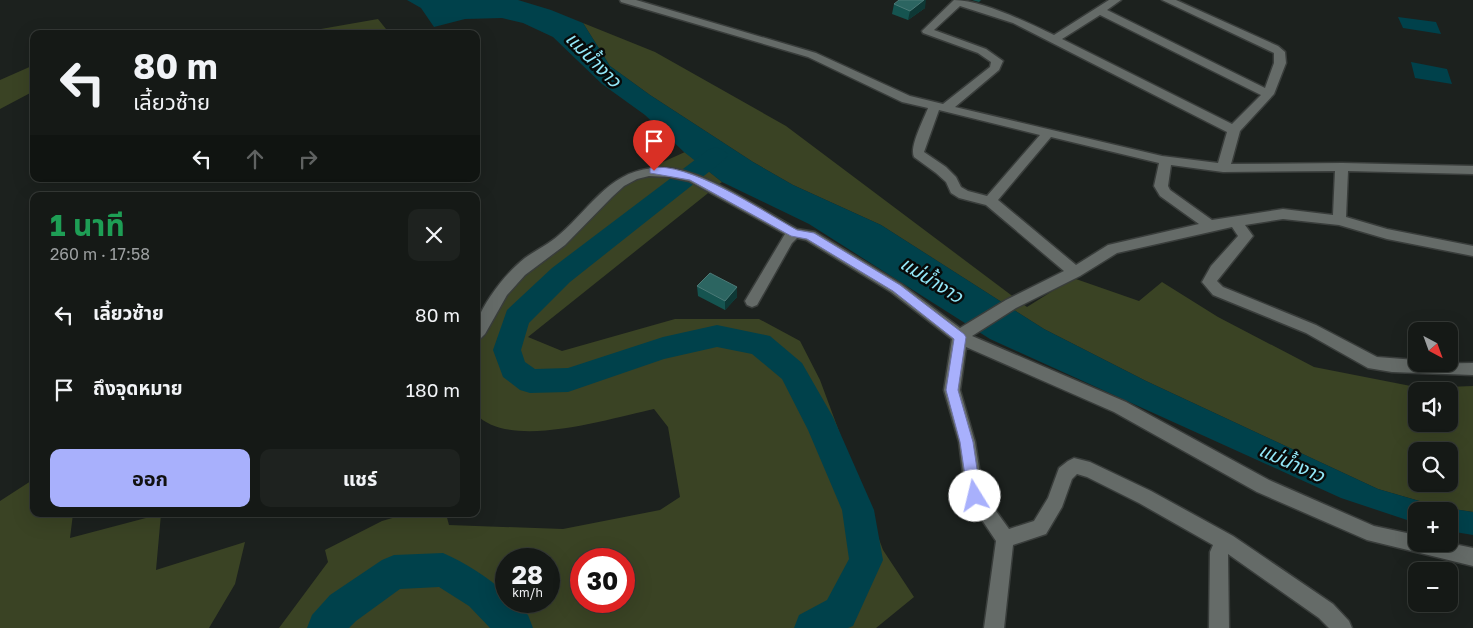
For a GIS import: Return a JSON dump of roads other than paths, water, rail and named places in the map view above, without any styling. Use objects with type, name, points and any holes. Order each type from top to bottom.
[{"type":"street","points":[[1054,39],[1100,12],[1116,0]]},
{"type":"street","points":[[1167,0],[1274,48],[1279,52],[1280,63],[1268,94],[1234,130],[1223,168]]},
{"type":"street","points":[[630,1],[812,55],[906,99],[1166,160],[1223,168],[1342,167],[1473,170]]},
{"type":"street","points":[[1075,272],[990,202],[964,195],[956,190],[951,180],[941,170],[918,154],[919,146],[940,107],[995,68],[997,61],[982,52],[927,31],[959,1],[1017,21],[1234,130]]},
{"type":"street","points":[[1100,12],[1268,94]]},
{"type":"street","points":[[990,202],[1048,133]]},
{"type":"street","points":[[1166,160],[1161,186],[1165,193],[1210,225]]},
{"type":"street","points":[[1339,220],[1342,167]]},
{"type":"street","points":[[480,327],[501,292],[529,262],[550,250],[565,237],[615,185],[642,173],[654,171],[675,173],[693,178],[794,233],[810,236],[896,288],[964,334],[1120,407],[1263,486],[1373,534],[1473,557]]},
{"type":"street","points":[[994,628],[1005,539],[975,496],[966,442],[952,390],[964,334],[1011,304],[1075,272],[1113,249],[1210,225],[1283,214],[1339,220],[1387,234],[1473,251]]},
{"type":"street","points":[[1235,221],[1246,236],[1216,270],[1209,282],[1218,291],[1311,329],[1374,363],[1392,366],[1473,369]]},
{"type":"street","points":[[752,300],[787,240],[794,233]]},
{"type":"street","points":[[1005,539],[1040,528],[1056,501],[1065,474],[1074,466],[1090,470],[1226,542],[1326,611],[1342,628]]},
{"type":"street","points":[[1219,628],[1219,552],[1226,542]]},
{"type":"water","name":"แม่น้ำงาว","points":[[407,0],[518,0],[551,10],[583,23],[610,66],[650,95],[753,162],[793,185],[881,225],[1044,329],[1146,381],[1378,489],[1423,502],[1408,502],[1408,520],[1341,498],[990,339],[809,224],[722,182],[684,152],[645,115],[602,84],[553,37],[523,23],[502,18],[465,19],[434,27],[421,8]]},
{"type":"water","points":[[1398,17],[1436,22],[1441,34],[1403,28]]},
{"type":"water","points":[[1411,62],[1447,69],[1452,84],[1415,78]]},
{"type":"water","points":[[1458,510],[1473,512],[1473,535],[1458,532]]},
{"type":"waterway","points":[[716,155],[561,275],[517,318],[507,350],[513,369],[530,381],[568,380],[663,348],[717,336],[760,344],[792,371],[822,426],[858,510],[866,560],[840,613],[812,628]]},
{"type":"waterway","points":[[325,628],[343,608],[394,572],[443,570],[481,594],[515,628]]}]
